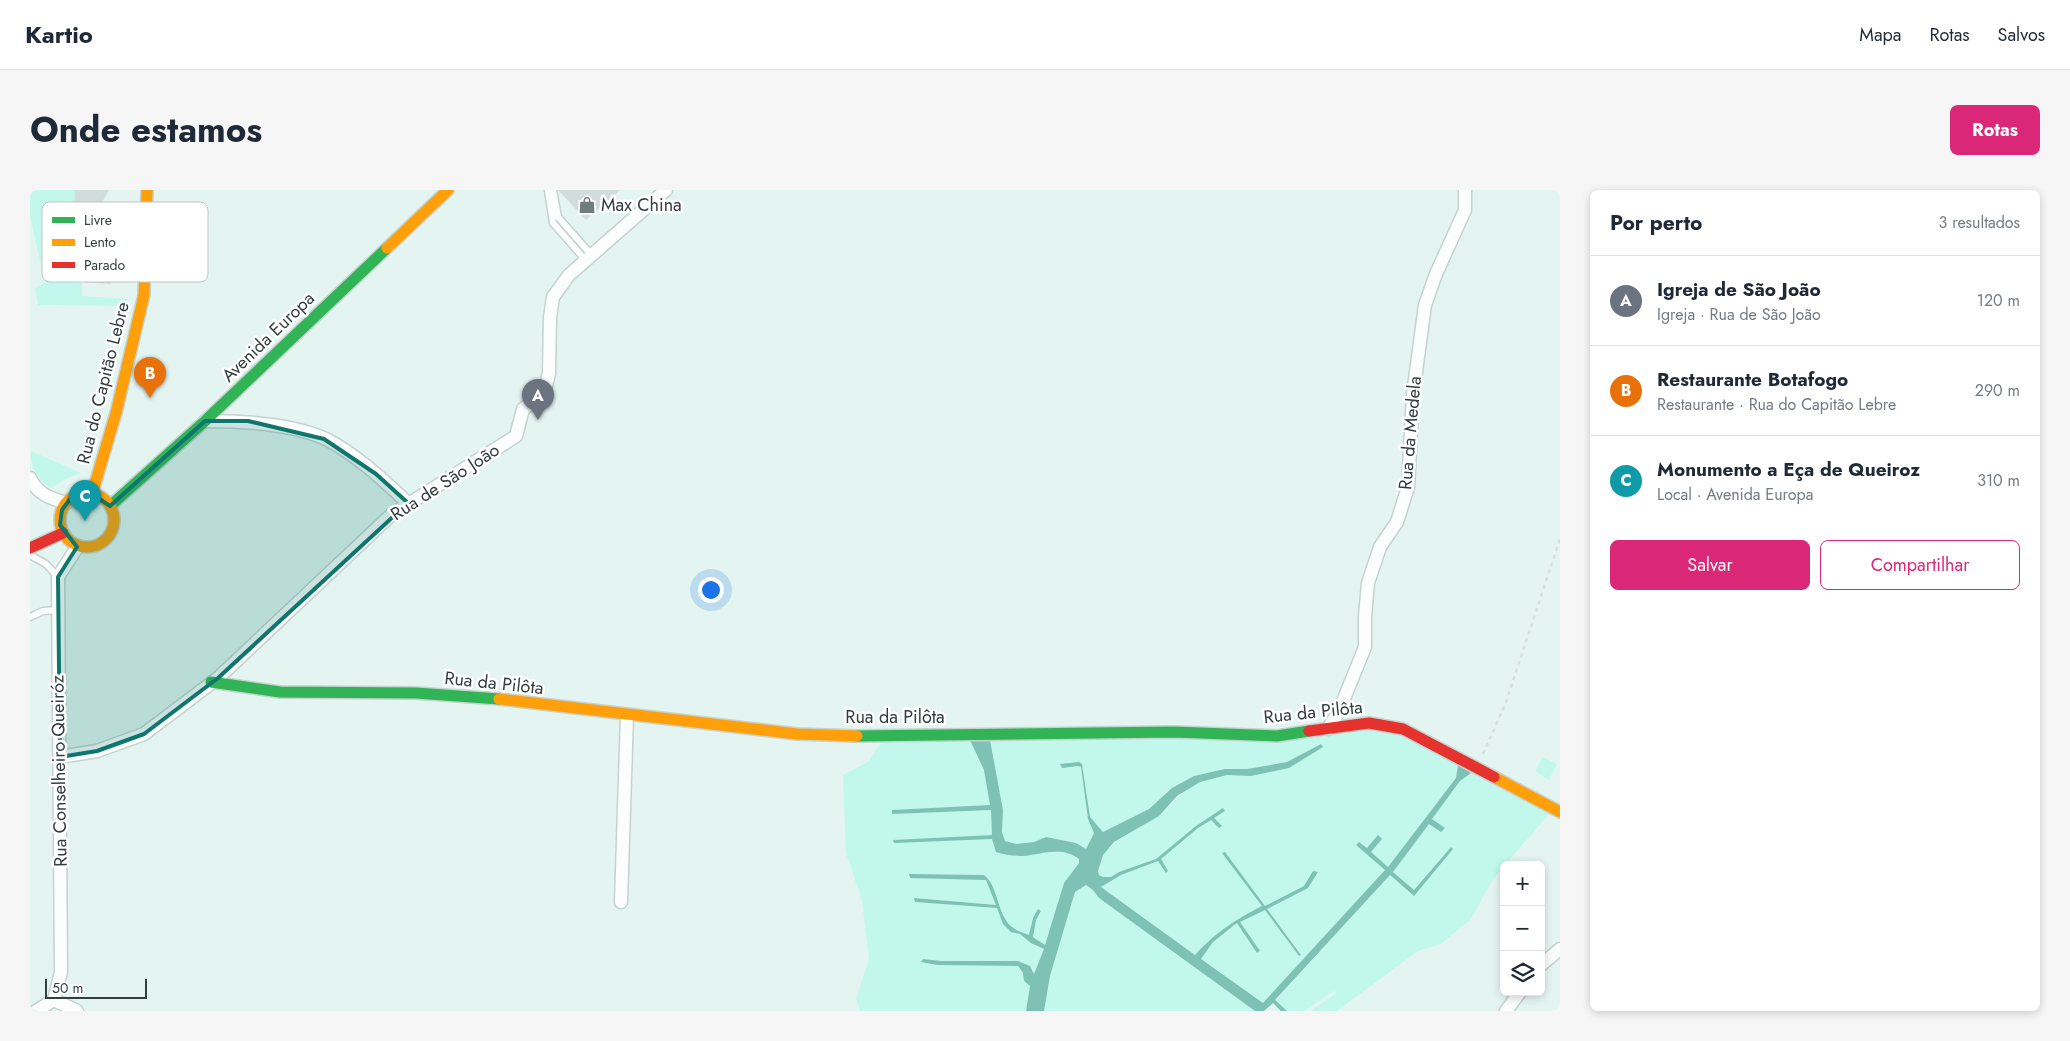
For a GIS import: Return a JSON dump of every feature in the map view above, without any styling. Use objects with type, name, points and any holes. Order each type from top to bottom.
[{"type":"street","name":"Avenida Europa","points":[[110,506],[205,421],[448,190]]},
{"type":"street","name":"Rua de São João","points":[[60,757],[97,752],[144,734],[218,678],[391,515],[516,436],[523,409],[544,394],[549,373],[550,316],[553,298],[569,276],[580,265],[666,190]]},
{"type":"street","name":"Rua da Medela","points":[[1328,729],[1366,647],[1365,617],[1368,583],[1380,548],[1397,522],[1408,487],[1413,394],[1425,305],[1436,274],[1465,210],[1465,190]]},
{"type":"street","name":"Rua do Capitão Lebre","points":[[92,494],[116,413],[144,295],[144,282]]},
{"type":"street","points":[[205,421],[248,421],[324,438],[342,448],[376,474],[408,503]]},
{"type":"street","points":[[30,478],[44,496],[66,503]]},
{"type":"street","points":[[92,494],[104,499],[110,506],[114,522],[108,538],[94,547],[78,546],[66,538],[60,518],[66,503],[75,496],[92,494]]},
{"type":"street","points":[[30,548],[63,533]]},
{"type":"street","points":[[58,577],[78,546]]},
{"type":"street","name":"Rua Conselheiro Queiróz","points":[[54,1000],[61,972],[58,577]]},
{"type":"street","name":"Rua da Pilôta","points":[[211,682],[280,692],[416,693],[497,700],[797,734],[855,736],[1174,732],[1277,736],[1369,723],[1403,729],[1560,812]]},
{"type":"street","points":[[621,902],[627,715]]},
{"type":"street","points":[[1545,962],[1560,949]]},
{"type":"street","points":[[1506,1011],[1517,996]]},
{"type":"street","points":[[36,1011],[54,1000],[77,1011]]},
{"type":"lane","points":[[548,190],[553,223],[582,256],[580,265]]},
{"type":"lane","points":[[553,190],[558,217],[588,251],[597,250]]},
{"type":"lane","points":[[30,555],[46,564],[58,577]]},
{"type":"lane","points":[[30,616],[43,610],[58,610]]},
{"type":"path","points":[[1477,768],[1506,702],[1560,539]]},
{"type":"highlighted area","points":[[205,421],[248,421],[324,439],[376,474],[408,503],[218,678],[144,734],[97,751],[60,757],[58,577],[77,547],[60,525],[62,510],[70,499],[92,494],[110,506]]},
{"type":"shaded area","points":[[30,190],[75,190],[74,202],[42,202],[42,269],[30,216]]},
{"type":"shaded area","points":[[45,282],[82,283],[82,296],[128,299],[129,306],[38,305],[35,288]]},
{"type":"shaded area","points":[[31,451],[81,473],[65,479],[51,488],[35,472]]},
{"type":"shaded area","points":[[1370,731],[1398,735],[1458,765],[1456,778],[1388,867],[1371,852],[1382,839],[1378,836],[1367,848],[1359,842],[1357,845],[1385,870],[1263,1004],[1201,959],[1213,942],[1238,923],[1257,952],[1259,951],[1240,922],[1265,910],[1299,956],[1301,954],[1267,909],[1307,888],[1313,871],[1305,886],[1265,906],[1225,852],[1223,853],[1263,906],[1226,927],[1195,955],[1101,887],[1121,875],[1158,861],[1166,873],[1168,871],[1160,860],[1198,828],[1211,820],[1219,828],[1221,827],[1214,818],[1196,826],[1156,859],[1119,872],[1111,877],[1099,875],[1098,865],[1102,856],[1118,840],[1162,813],[1194,785],[1222,776],[1275,771],[1286,768],[1300,761],[1321,744],[1287,762],[1247,769],[1225,769],[1172,788],[1149,809],[1103,832],[1090,817],[1082,764],[1062,768],[1081,767],[1088,819],[1094,833],[1086,849],[1075,843],[1046,837],[1034,842],[1015,844],[1005,841],[1002,832],[1003,810],[990,740]]},
{"type":"shaded area","points":[[969,738],[984,770],[990,805],[892,810],[892,814],[991,810],[992,835],[894,840],[992,839],[993,846],[1065,853],[1079,858],[1079,863],[1064,883],[1045,945],[1033,937],[1036,920],[1041,911],[1033,918],[1030,935],[1017,930],[1004,918],[993,887],[984,875],[909,874],[986,880],[996,905],[914,898],[915,902],[997,908],[1003,924],[1011,932],[1020,934],[1031,943],[1044,949],[1034,975],[1030,966],[923,959],[922,962],[937,965],[1018,966],[1030,986],[1026,1011],[860,1011],[856,999],[869,958],[862,901],[846,853],[843,775],[868,762],[883,740]]},
{"type":"shaded area","points":[[969,738],[990,740],[1003,810],[1002,832],[1005,841],[1016,844],[1034,842],[1046,837],[1076,843],[1086,849],[1094,833],[1088,819],[1081,767],[1062,768],[1060,764],[1079,762],[1082,764],[1090,817],[1103,832],[1149,809],[1172,788],[1194,776],[1225,769],[1247,769],[1287,762],[1321,744],[1323,747],[1289,768],[1251,776],[1227,775],[1200,782],[1177,796],[1159,816],[1114,842],[1103,855],[1098,871],[1099,875],[1103,877],[1111,877],[1119,872],[1156,859],[1196,826],[1223,808],[1225,811],[1214,818],[1222,826],[1219,828],[1211,820],[1198,828],[1161,859],[1168,871],[1166,873],[1158,861],[1121,875],[1101,887],[1195,955],[1226,927],[1262,906],[1222,853],[1225,852],[1265,906],[1304,886],[1313,871],[1318,872],[1308,888],[1267,909],[1301,955],[1299,956],[1265,910],[1240,922],[1260,951],[1257,953],[1237,923],[1213,942],[1201,959],[1263,1003],[1385,870],[1356,845],[1359,842],[1367,848],[1378,835],[1382,839],[1371,852],[1388,867],[1456,778],[1458,765],[1471,773],[1460,781],[1432,819],[1445,828],[1441,832],[1429,824],[1393,872],[1414,890],[1451,847],[1453,849],[1414,896],[1390,875],[1275,1000],[1287,1011],[1281,1011],[1273,1003],[1264,1011],[1255,1011],[1099,898],[1086,885],[1075,892],[1050,976],[1044,1011],[1026,1011],[1030,986],[1024,981],[1023,973],[1018,966],[937,965],[921,962],[923,959],[941,961],[1018,961],[1030,966],[1034,974],[1044,949],[1031,943],[1020,934],[1011,932],[1003,924],[997,908],[915,902],[914,898],[996,905],[986,880],[910,878],[909,874],[984,875],[993,887],[1004,918],[1017,930],[1029,935],[1033,918],[1038,909],[1041,911],[1036,920],[1033,937],[1045,945],[1064,883],[1079,863],[1079,859],[1059,852],[1024,856],[1003,854],[996,852],[992,839],[894,843],[893,840],[992,835],[991,810],[892,814],[892,810],[990,805],[984,770]]},
{"type":"shaded area","points":[[1543,757],[1557,764],[1549,780],[1535,771]]},
{"type":"shaded area","points":[[1471,773],[1549,814],[1509,861],[1500,861],[1500,871],[1493,879],[1471,919],[1441,944],[1418,951],[1337,1011],[1311,1011],[1336,993],[1334,991],[1304,1011],[1287,1011],[1275,1001],[1390,875],[1413,896],[1450,847],[1414,890],[1393,872],[1429,823],[1441,832],[1444,828],[1432,819],[1460,781]]},
{"type":"shaded area","points":[[1086,885],[1099,898],[1255,1011],[1044,1011],[1050,976],[1075,892]]},
{"type":"building","points":[[75,190],[109,190],[102,202],[74,202]]},
{"type":"building","name":"Max China","points":[[558,190],[620,190],[586,220]]},
{"type":"building","points":[[82,282],[111,282],[111,284]]},
{"type":"traffic: fast","points":[[110,506],[205,421],[387,248]]},
{"type":"traffic: fast","points":[[211,682],[280,692],[416,693],[499,699]]},
{"type":"traffic: fast","points":[[857,736],[1174,732],[1277,736],[1309,731]]},
{"type":"traffic: slow","points":[[147,190],[147,202]]},
{"type":"traffic: slow","points":[[387,248],[448,190]]},
{"type":"traffic: slow","points":[[92,494],[116,413],[144,295],[144,282]]},
{"type":"traffic: slow","points":[[82,493],[92,493],[106,501],[112,510],[114,520],[112,530],[106,539],[92,547],[82,547],[72,542],[65,535],[60,525],[60,515],[65,505],[72,498],[82,493]]},
{"type":"traffic: slow","points":[[499,699],[797,734],[857,736]]},
{"type":"traffic: slow","points":[[1494,777],[1560,812]]},
{"type":"traffic: jam","points":[[30,548],[63,533]]},
{"type":"traffic: jam","points":[[1309,731],[1369,723],[1403,729],[1494,777]]},
{"type":"place","name":"Max China","points":[[587,205]]},
{"type":"place","name":"Restaurante Botafogo","points":[[150,398]]},
{"type":"place","name":"Igreja de São João","points":[[538,420]]},
{"type":"place","name":"Monumento a Eça de Queiroz","points":[[85,521]]}]
